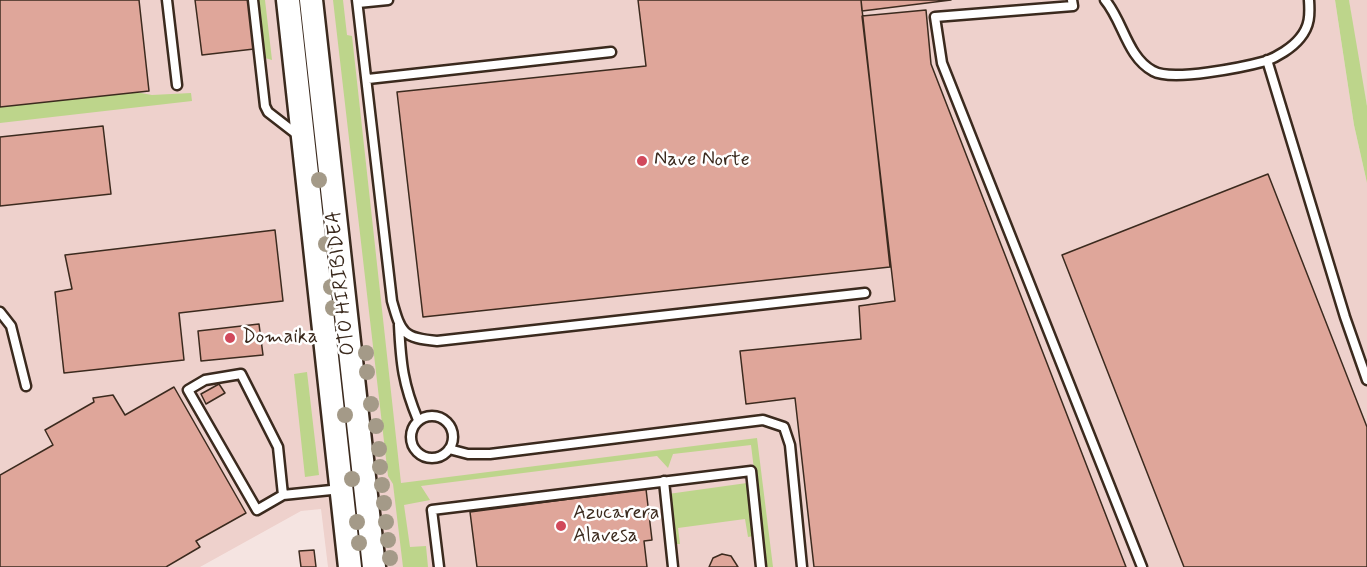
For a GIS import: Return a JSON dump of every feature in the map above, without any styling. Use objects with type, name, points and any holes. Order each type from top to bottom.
[{"type":"street","name":"OTO HIRIBIDEA","points":[[288,0],[350,567]]},
{"type":"street","name":"OTO HIRIBIDEA","points":[[311,0],[374,567]]},
{"type":"lane","points":[[167,0],[177,85]]},
{"type":"lane","points":[[253,0],[265,106],[268,112],[303,139]]},
{"type":"lane","points":[[388,0],[358,2],[392,301],[399,325],[401,365],[407,393],[418,420]]},
{"type":"lane","points":[[1072,0],[1073,6],[935,17],[942,63],[1142,567]]},
{"type":"lane","points":[[1105,0],[1138,57],[1154,72],[1188,76],[1267,60],[1284,51],[1299,39],[1310,21],[1310,0]]},
{"type":"lane","points":[[368,79],[611,52]]},
{"type":"lane","points":[[1267,60],[1345,317],[1367,380]]},
{"type":"lane","points":[[399,325],[414,339],[437,341],[866,293]]},
{"type":"lane","points":[[0,312],[13,334],[26,386]]},
{"type":"lane","points":[[283,495],[278,447],[241,374],[205,380],[188,390],[257,510],[283,495],[342,489]]},
{"type":"lane","points":[[429,416],[441,418],[450,426],[453,437],[449,449],[440,456],[428,458],[417,453],[411,443],[411,430],[418,420],[429,416]]},
{"type":"lane","points":[[449,449],[468,454],[490,454],[762,420],[773,423],[784,427],[790,446],[802,567]]},
{"type":"lane","points":[[440,567],[432,510],[751,471],[761,567]]},
{"type":"lane","points":[[664,481],[673,567]]},
{"type":"shaded area","points":[[0,0],[1335,0],[1354,125],[1367,183],[1367,567],[328,567],[321,509],[301,511],[200,567],[0,567]]},
{"type":"shaded area","points":[[1349,0],[1367,0],[1367,106],[1357,58]]},
{"type":"green space","points":[[258,0],[265,0],[272,60],[265,58]]},
{"type":"green space","points":[[333,0],[343,0],[347,35],[352,36],[401,483],[757,438],[773,567],[766,567],[751,445],[673,454],[668,468],[657,456],[421,486],[430,500],[404,505],[410,547],[426,546],[428,567],[403,567],[393,484],[388,476]]},
{"type":"green space","points":[[1335,0],[1349,0],[1367,106],[1367,183],[1354,125]]},
{"type":"green space","points":[[135,92],[152,95],[191,93],[192,101],[0,123],[0,107]]},
{"type":"green space","points":[[307,372],[319,475],[305,477],[294,374]]},
{"type":"green space","points":[[747,483],[753,536],[748,537],[745,519],[678,528],[680,544],[674,544],[668,494]]},
{"type":"building","points":[[0,0],[139,0],[149,91],[0,107]]},
{"type":"building","points":[[195,0],[248,0],[254,49],[202,55]]},
{"type":"building","name":"Nave Norte","points":[[638,0],[861,0],[890,267],[423,317],[397,92],[646,66]]},
{"type":"building","points":[[861,0],[951,0],[862,11]]},
{"type":"building","points":[[926,10],[931,64],[1126,567],[814,567],[795,398],[746,404],[740,351],[861,339],[859,306],[895,301],[862,16]]},
{"type":"building","points":[[103,126],[111,194],[0,206],[0,137]]},
{"type":"building","points":[[1268,174],[1367,427],[1367,567],[1184,567],[1062,255]]},
{"type":"building","points":[[275,230],[283,301],[179,313],[184,360],[64,373],[55,292],[72,289],[65,255]]},
{"type":"building","name":"Domaika","points":[[259,324],[263,355],[201,361],[198,331]]},
{"type":"building","points":[[219,384],[225,393],[206,404],[201,394]]},
{"type":"building","points":[[174,387],[246,513],[196,541],[200,547],[166,567],[0,567],[0,475],[53,445],[45,430],[94,402],[93,398],[113,395],[125,415]]},
{"type":"building","name":"Azucarera Alavesa","points":[[646,489],[652,540],[644,541],[647,567],[477,567],[470,512]]},
{"type":"building","points":[[314,550],[316,567],[301,567],[299,551]]},
{"type":"building","points":[[722,554],[731,556],[738,567],[709,567],[713,558]]},
{"type":"place","name":"Nave Norte","points":[[642,161]]},
{"type":"place","name":"Domaika","points":[[230,338]]},
{"type":"place","name":"Azucarera Alavesa","points":[[561,526]]}]
